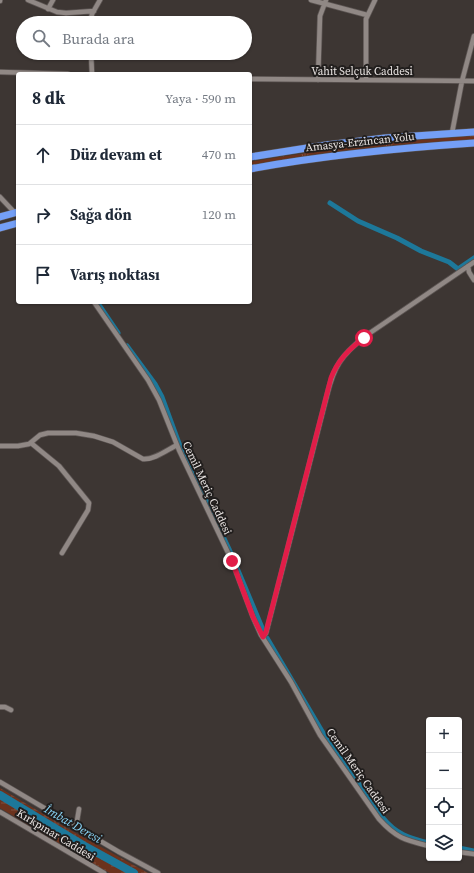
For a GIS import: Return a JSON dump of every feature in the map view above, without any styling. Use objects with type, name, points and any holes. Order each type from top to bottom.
[{"type":"highway","name":"Amasya-Erzincan Yolu","points":[[252,158],[367,140],[474,132]]},
{"type":"highway","name":"Amasya-Erzincan Yolu","points":[[252,169],[319,157],[474,143]]},
{"type":"highway","points":[[0,217],[16,213]]},
{"type":"highway","points":[[0,228],[16,224]]},
{"type":"street","points":[[28,0],[57,12],[66,13],[94,11]]},
{"type":"street","points":[[48,9],[53,0]]},
{"type":"street","points":[[92,16],[100,0]]},
{"type":"street","points":[[311,0],[325,2],[366,15]]},
{"type":"street","points":[[366,80],[366,15],[375,0]]},
{"type":"street","points":[[318,80],[320,16],[325,2]]},
{"type":"street","points":[[452,133],[462,81],[474,36]]},
{"type":"street","points":[[92,60],[92,72]]},
{"type":"street","points":[[0,72],[16,72]]},
{"type":"street","name":"Vahit Selçuk Caddesi","points":[[252,79],[474,81]]},
{"type":"street","points":[[0,197],[16,213]]},
{"type":"street","points":[[263,637],[266,632],[328,389],[337,365],[347,351],[364,338],[474,262]]},
{"type":"street","points":[[468,266],[469,272],[474,280]]},
{"type":"street","name":"Cemil Meriç Caddesi","points":[[95,304],[154,390],[163,408],[177,445],[232,561],[253,617],[320,735],[379,819],[398,836],[426,845]]},
{"type":"street","points":[[0,446],[18,446],[31,443],[40,435],[48,433],[86,434],[113,442],[137,456],[146,459],[177,445]]},
{"type":"street","points":[[31,443],[59,466],[89,503],[88,510],[62,553]]},
{"type":"street","points":[[0,707],[5,707],[11,710]]},
{"type":"street","name":"Kırkpınar Caddesi","points":[[0,782],[158,873]]},
{"type":"street","points":[[76,827],[79,809]]},
{"type":"street","name":"Kırkpınar Caddesi","points":[[0,812],[104,873]]},
{"type":"street","points":[[462,852],[474,854]]},
{"type":"green space","points":[[474,136],[474,139],[362,149],[252,165],[252,162],[278,157],[418,140]]},
{"type":"green space","points":[[0,788],[65,827],[148,873],[110,873],[102,869],[0,808]]},
{"type":"waterway","points":[[330,203],[358,221],[397,238],[421,251],[449,262],[458,269],[474,258]]},
{"type":"waterway","points":[[98,304],[118,333]]},
{"type":"waterway","points":[[127,346],[155,384],[162,397],[180,446],[229,549],[263,630]]},
{"type":"waterway","points":[[267,638],[326,738],[383,818],[403,835],[426,842]]},
{"type":"waterway","name":"İmbat Deresi","points":[[0,795],[83,845],[134,873]]},
{"type":"waterway","points":[[462,849],[474,851]]},
{"type":"route","points":[[232,561],[253,617],[263,637],[266,632],[299,508],[331,378],[334,370],[347,351],[364,338]]}]
